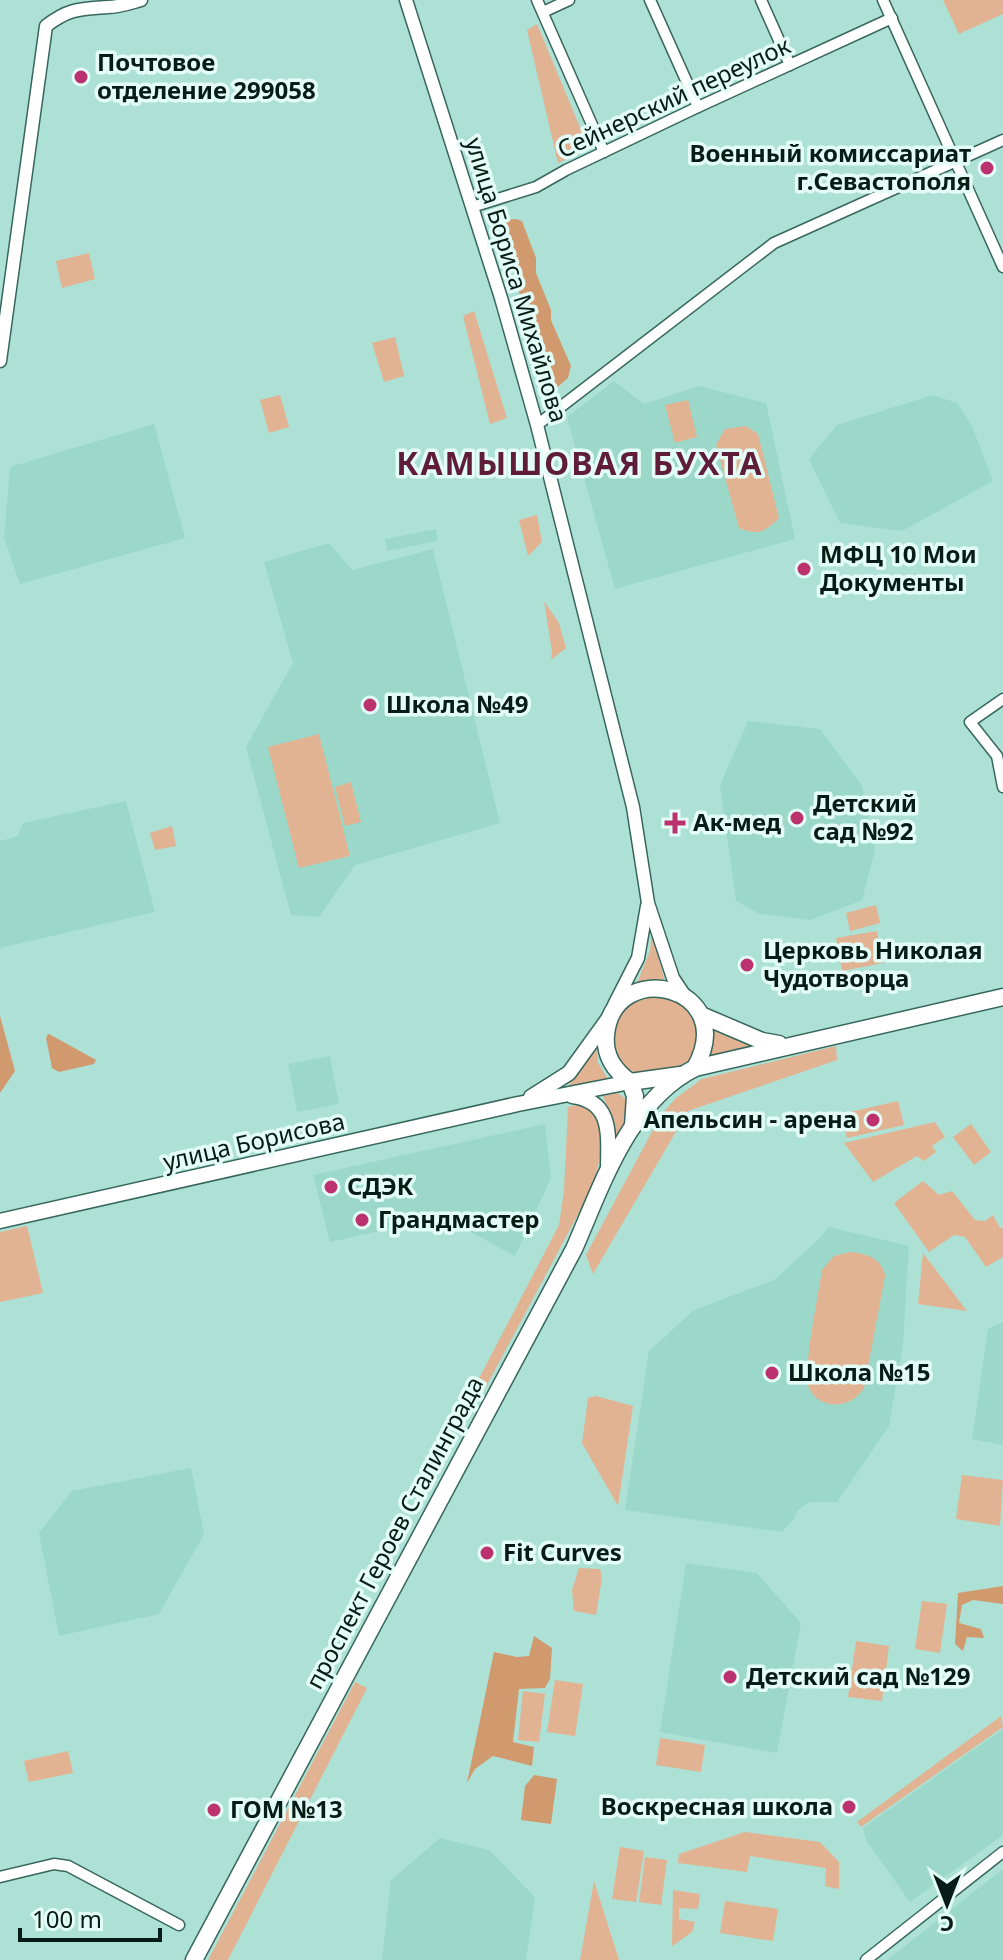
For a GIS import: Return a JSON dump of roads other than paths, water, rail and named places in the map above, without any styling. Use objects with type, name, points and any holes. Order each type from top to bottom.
[{"type":"main road","points":[[633,1126],[635,1096],[630,1082],[617,1072],[608,1057],[606,1040],[608,1019],[626,997],[636,991],[653,988],[669,990],[685,996],[701,1015],[706,1032],[704,1052],[688,1071]]},
{"type":"main road","points":[[630,1082],[1003,997]]},
{"type":"main road","points":[[701,1015],[762,1041],[789,1046]]},
{"type":"main road","name":"улица Борисова","points":[[518,1104],[569,1073],[608,1019]]},
{"type":"main road","name":"проспект Героев Сталинграда","points":[[194,1960],[574,1249],[608,1172],[633,1126],[688,1071]]},
{"type":"main road","name":"улица Борисова","points":[[0,1221],[518,1104],[630,1082]]},
{"type":"main road","points":[[563,1095],[584,1097],[598,1105],[607,1124],[608,1172]]},
{"type":"street","points":[[0,361],[46,26],[63,13],[90,7],[110,8],[141,0]]},
{"type":"street","name":"улица Бориса Михайлова","points":[[406,0],[537,425],[633,807],[648,903],[673,978],[685,996]]},
{"type":"street","points":[[537,0],[604,152]]},
{"type":"street","points":[[543,12],[569,0]]},
{"type":"street","points":[[650,0],[698,107]]},
{"type":"street","points":[[761,0],[790,65]]},
{"type":"street","points":[[883,0],[1003,267]]},
{"type":"street","name":"Сейнерский переулок","points":[[472,207],[536,187],[698,107],[892,18]]},
{"type":"street","points":[[537,425],[774,243],[1003,140]]},
{"type":"street","points":[[1003,699],[970,722],[997,756],[1003,787]]},
{"type":"street","name":"улица Бориса Михайлова","points":[[608,1019],[638,958],[648,903]]},
{"type":"street","points":[[866,1960],[1003,1852]]},
{"type":"street","points":[[0,1877],[54,1864],[68,1866],[179,1925]]},
{"type":"place","name":"Почтовое отделение 299058","points":[[81,77]]},
{"type":"place","name":"Военный комиссариат г.Севастополя","points":[[987,168]]},
{"type":"place","name":"МФЦ 10 Мои Документы","points":[[804,569]]},
{"type":"place","name":"Школа №49","points":[[370,705]]},
{"type":"place","name":"Детский сад №92","points":[[797,818]]},
{"type":"place","name":"Ак-мед","points":[[675,823]]},
{"type":"place","name":"Церковь Николая Чудотворца","points":[[747,965]]},
{"type":"place","name":"Апельсин - арена","points":[[873,1120]]},
{"type":"place","name":"СДЭК","points":[[331,1187]]},
{"type":"place","name":"Грандмастер","points":[[362,1220]]},
{"type":"place","name":"Школа №15","points":[[772,1373]]},
{"type":"place","name":"Fit Curves","points":[[487,1553]]},
{"type":"place","name":"Детский сад №129","points":[[730,1677]]},
{"type":"place","name":"Воскресная школа","points":[[849,1807]]},
{"type":"place","name":"ГОМ №13","points":[[214,1810]]},
{"type":"district","name":"КАМЫШОВАЯ БУХТА","points":[[580,464]]}]
